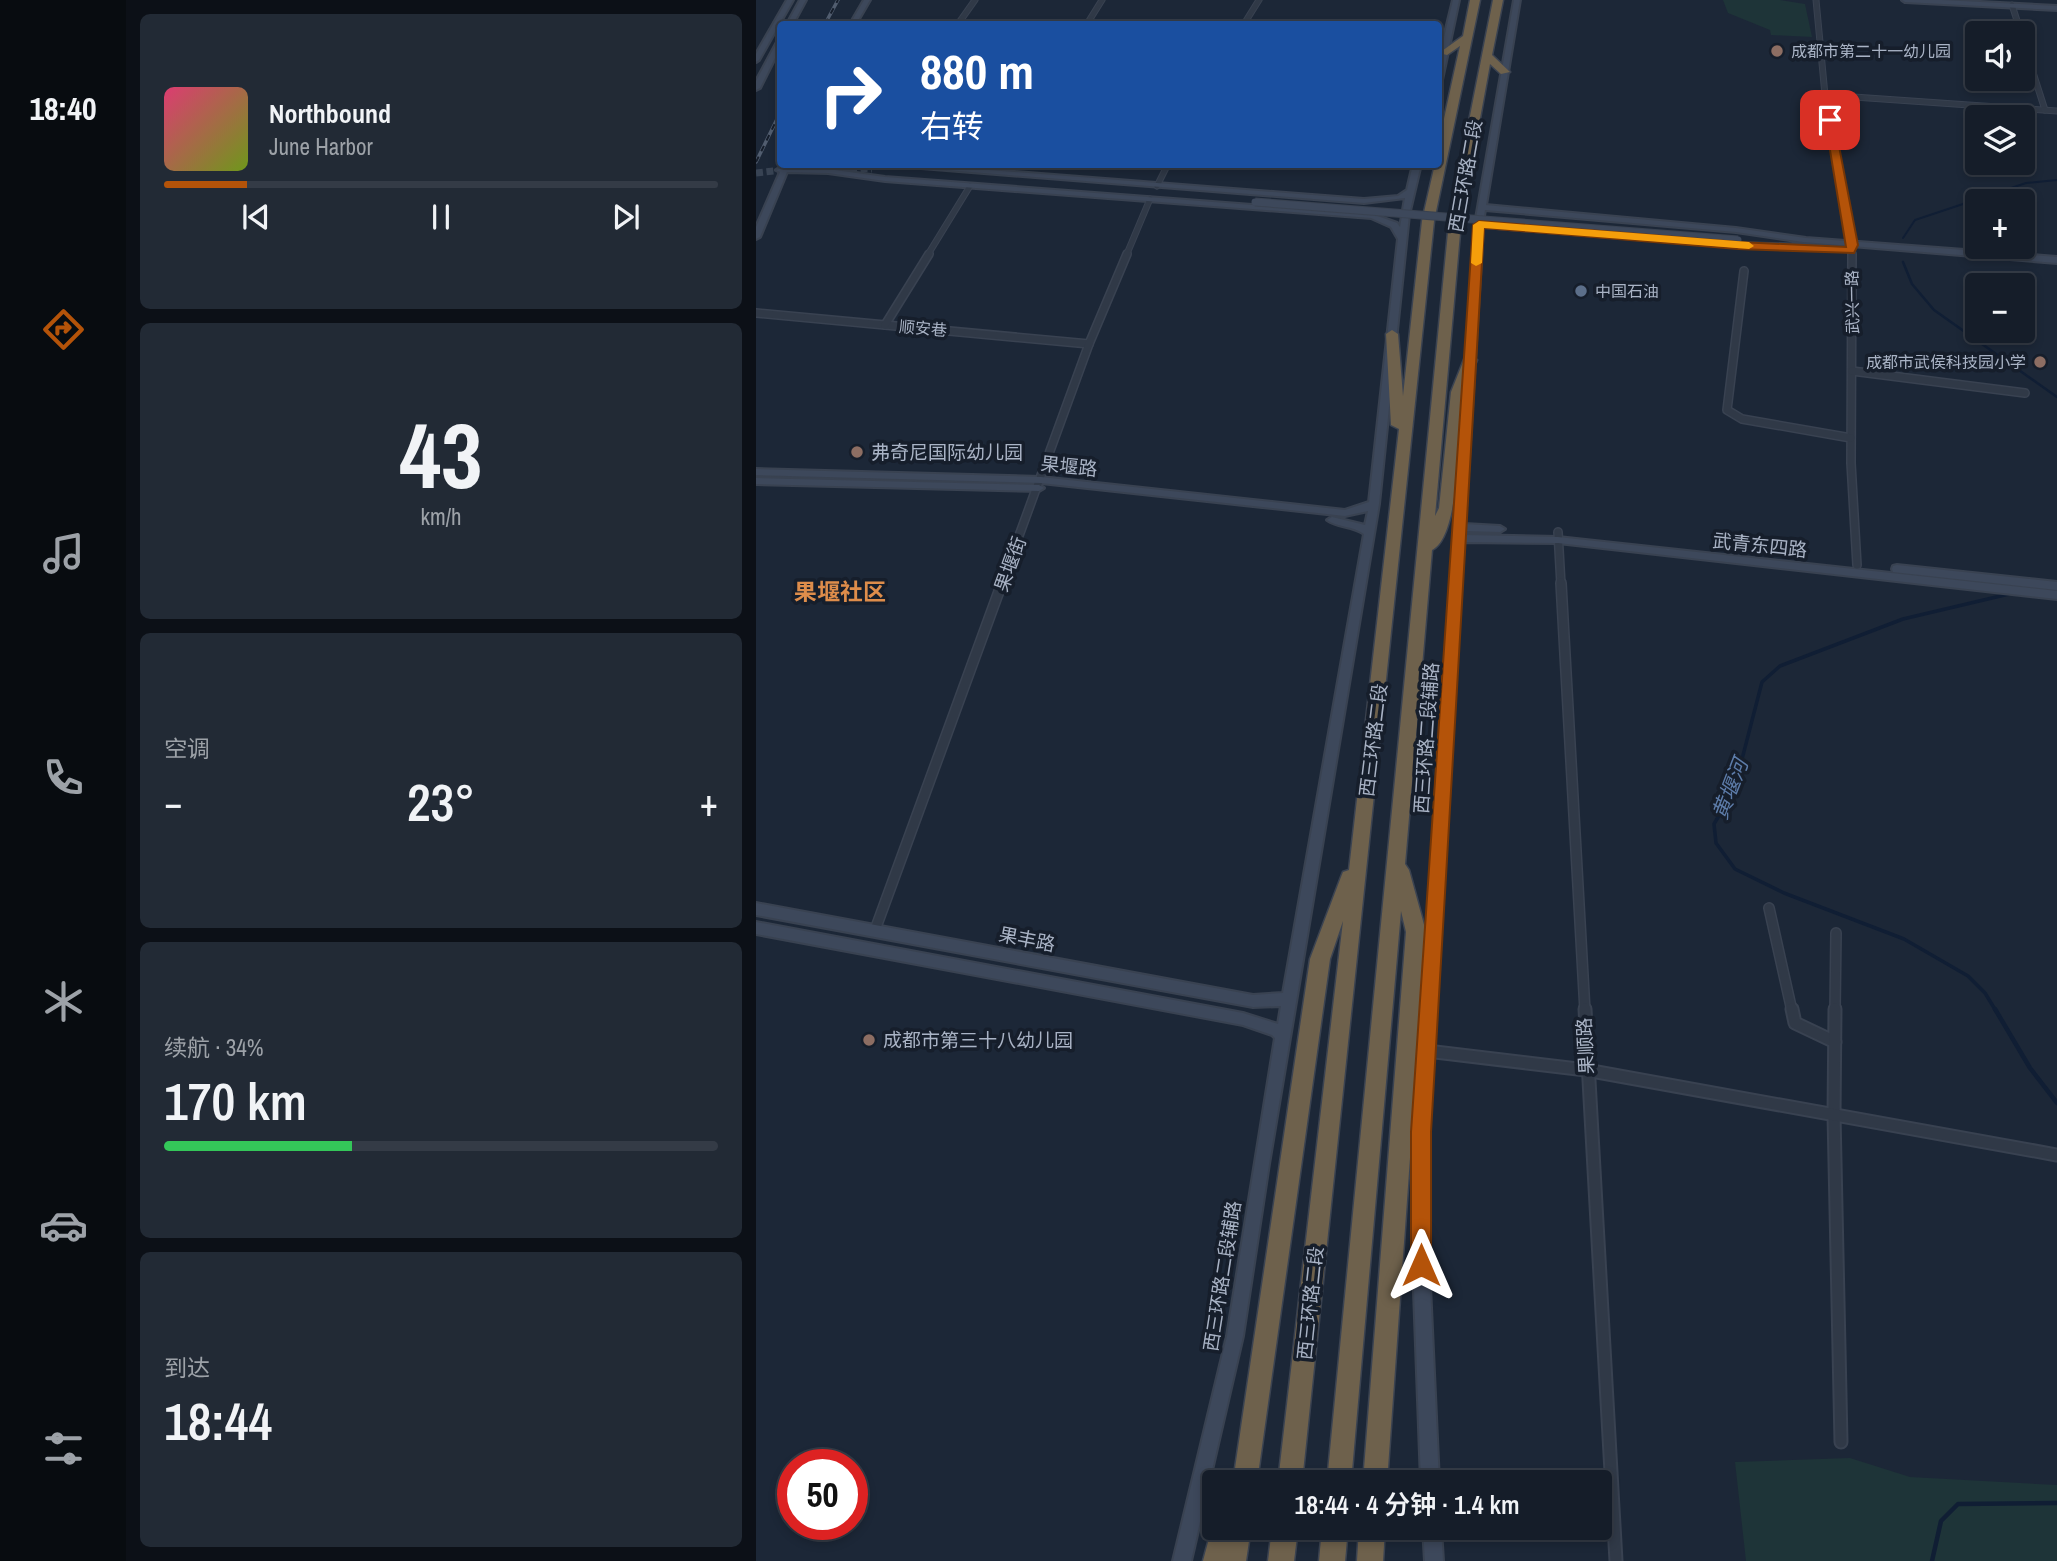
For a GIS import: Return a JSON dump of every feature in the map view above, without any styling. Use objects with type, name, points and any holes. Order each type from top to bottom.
[{"type":"highway","name":"西三环路二段","points":[[1442,155],[1475,0]]},
{"type":"highway","name":"西三环路二段","points":[[1340,1470],[1455,222],[1498,0]]},
{"type":"highway","points":[[1444,53],[1467,37]]},
{"type":"highway","points":[[1487,55],[1505,72]]},
{"type":"highway","name":"西三环路二段","points":[[1291,1470],[1428,221],[1439,168]]},
{"type":"highway","points":[[1392,334],[1402,471]]},
{"type":"highway","points":[[1424,564],[1446,508],[1458,391],[1470,360]]},
{"type":"highway","points":[[1247,1470],[1320,959],[1360,851]]},
{"type":"highway","points":[[1376,1470],[1416,932],[1397,858]]},
{"type":"highway","points":[[1238,1470],[1259,1385]]},
{"type":"highway","points":[[1216,1561],[1221,1540]]},
{"type":"highway","points":[[1233,1561],[1236,1540]]},
{"type":"highway","points":[[1281,1561],[1284,1540]]},
{"type":"highway","points":[[1332,1561],[1334,1540]]},
{"type":"highway","points":[[1370,1561],[1371,1540]]},
{"type":"highway","points":[[1373,1540],[1375,1561]]},
{"type":"main road","points":[[872,169],[1255,200]]},
{"type":"main road","name":"武青东四路","points":[[1558,536],[2057,586]]},
{"type":"main road","points":[[1433,1540],[1434,1561]]},
{"type":"street","points":[[778,21],[790,0]]},
{"type":"street","points":[[792,21],[803,0]]},
{"type":"street","points":[[852,21],[862,0]]},
{"type":"street","points":[[852,21],[867,0]]},
{"type":"street","points":[[960,21],[975,0]]},
{"type":"street","points":[[1089,21],[1101,0]]},
{"type":"street","points":[[1246,21],[1259,0]]},
{"type":"street","points":[[1442,62],[1456,0]]},
{"type":"street","name":"西三环路二段辅路","points":[[1430,1470],[1421,1265],[1421,1132],[1479,225],[1517,0]]},
{"type":"street","name":"武兴一路","points":[[1816,0],[1825,95],[1852,247],[1852,438],[1857,565]]},
{"type":"street","points":[[1905,0],[2057,6]]},
{"type":"street","points":[[1954,0],[2057,6]]},
{"type":"street","points":[[2012,5],[2017,21]]},
{"type":"street","points":[[756,60],[777,23]]},
{"type":"street","points":[[756,88],[777,48]]},
{"type":"street","points":[[2035,79],[2045,110]]},
{"type":"street","points":[[1825,95],[2057,111]]},
{"type":"street","points":[[756,223],[784,168]]},
{"type":"street","points":[[756,237],[784,168]]},
{"type":"street","points":[[795,168],[971,186],[1372,216],[1393,224],[1402,238]]},
{"type":"street","points":[[1157,186],[1166,168]]},
{"type":"street","name":"西三环路二段辅路","points":[[1182,1561],[1235,1336],[1374,504],[1402,238],[1416,168]]},
{"type":"street","points":[[872,169],[1124,183],[1364,201],[1400,198],[1411,191]]},
{"type":"street","points":[[1041,178],[1113,197]]},
{"type":"street","points":[[1029,190],[1124,183]]},
{"type":"street","points":[[885,325],[971,186]]},
{"type":"street","name":"果堰街","points":[[875,930],[1090,344],[1150,199]]},
{"type":"street","points":[[1255,200],[2057,263]]},
{"type":"street","points":[[1481,207],[1737,230],[1808,243]]},
{"type":"street","points":[[1479,225],[1738,245],[1808,243]]},
{"type":"street","points":[[1744,271],[1727,410],[1742,419],[1852,438]]},
{"type":"street","name":"顺安巷","points":[[756,313],[1090,344]]},
{"type":"street","points":[[1852,371],[2025,393]]},
{"type":"street","name":"果堰路","points":[[756,472],[1040,484],[1345,513],[1374,504]]},
{"type":"street","name":"果堰路","points":[[756,481],[1040,484],[1344,521],[1359,525],[1369,533]]},
{"type":"street","name":"武青东四路","points":[[1460,532],[1558,536],[2057,595]]},
{"type":"street","name":"果顺路","points":[[1558,536],[1586,1070],[1616,1561]]},
{"type":"street","points":[[1769,908],[1795,1023],[1835,1042]]},
{"type":"street","name":"果丰路","points":[[756,909],[1253,1001],[1291,997]]},
{"type":"street","name":"果丰路","points":[[756,928],[1243,1019],[1278,1030],[1284,1038]]},
{"type":"street","points":[[1836,933],[1834,1115],[1841,1442]]},
{"type":"street","points":[[1427,1051],[1586,1070],[2057,1155]]},
{"type":"green space","points":[[1723,0],[1780,0],[1805,4],[1812,37],[1771,35],[1770,30],[1728,13]]},
{"type":"green space","points":[[1850,1458],[1910,1477],[2057,1485],[2057,1561],[1746,1561],[1735,1462]]},
{"type":"waterway","name":"黄堰河","points":[[1903,238],[1915,220],[2026,183],[2057,180]]},
{"type":"waterway","name":"黄堰河","points":[[1903,262],[1912,284],[1934,310],[2057,397]]},
{"type":"waterway","name":"黄堰河","points":[[1996,1011],[1985,993],[1968,976],[1904,939],[1784,893],[1735,869],[1716,843],[1714,824],[1734,790],[1762,682],[1780,666],[1903,619],[2009,594]]},
{"type":"waterway","name":"黄堰河","points":[[1995,1009],[2030,1068],[2057,1103]]},
{"type":"waterway","name":"黄堰河","points":[[1932,1561],[1941,1521],[1958,1504],[2057,1503]]},
{"type":"tunnel","points":[[756,173],[800,168]]},
{"type":"tunnel","points":[[840,168],[872,169]]},
{"type":"railway","points":[[827,21],[838,0]]},
{"type":"railway","points":[[756,162],[777,119]]},
{"type":"slow traffic","points":[[1476,263],[1479,225],[1749,246]]},
{"type":"place","name":"成都市第二十一幼儿园","points":[[1777,51]]},
{"type":"place","name":"中国石油","points":[[1581,291]]},
{"type":"place","name":"成都市武侯科技园小学","points":[[2040,362]]},
{"type":"place","name":"弗奇尼国际幼儿园","points":[[857,452]]},
{"type":"place","name":"成都市第三十八幼儿园","points":[[869,1040]]},
{"type":"district","name":"果堰社区","points":[[840,591]]},
{"type":"route","points":[[1421,1265],[1421,1132],[1479,225],[1738,245],[1851,250],[1830,120]]}]
